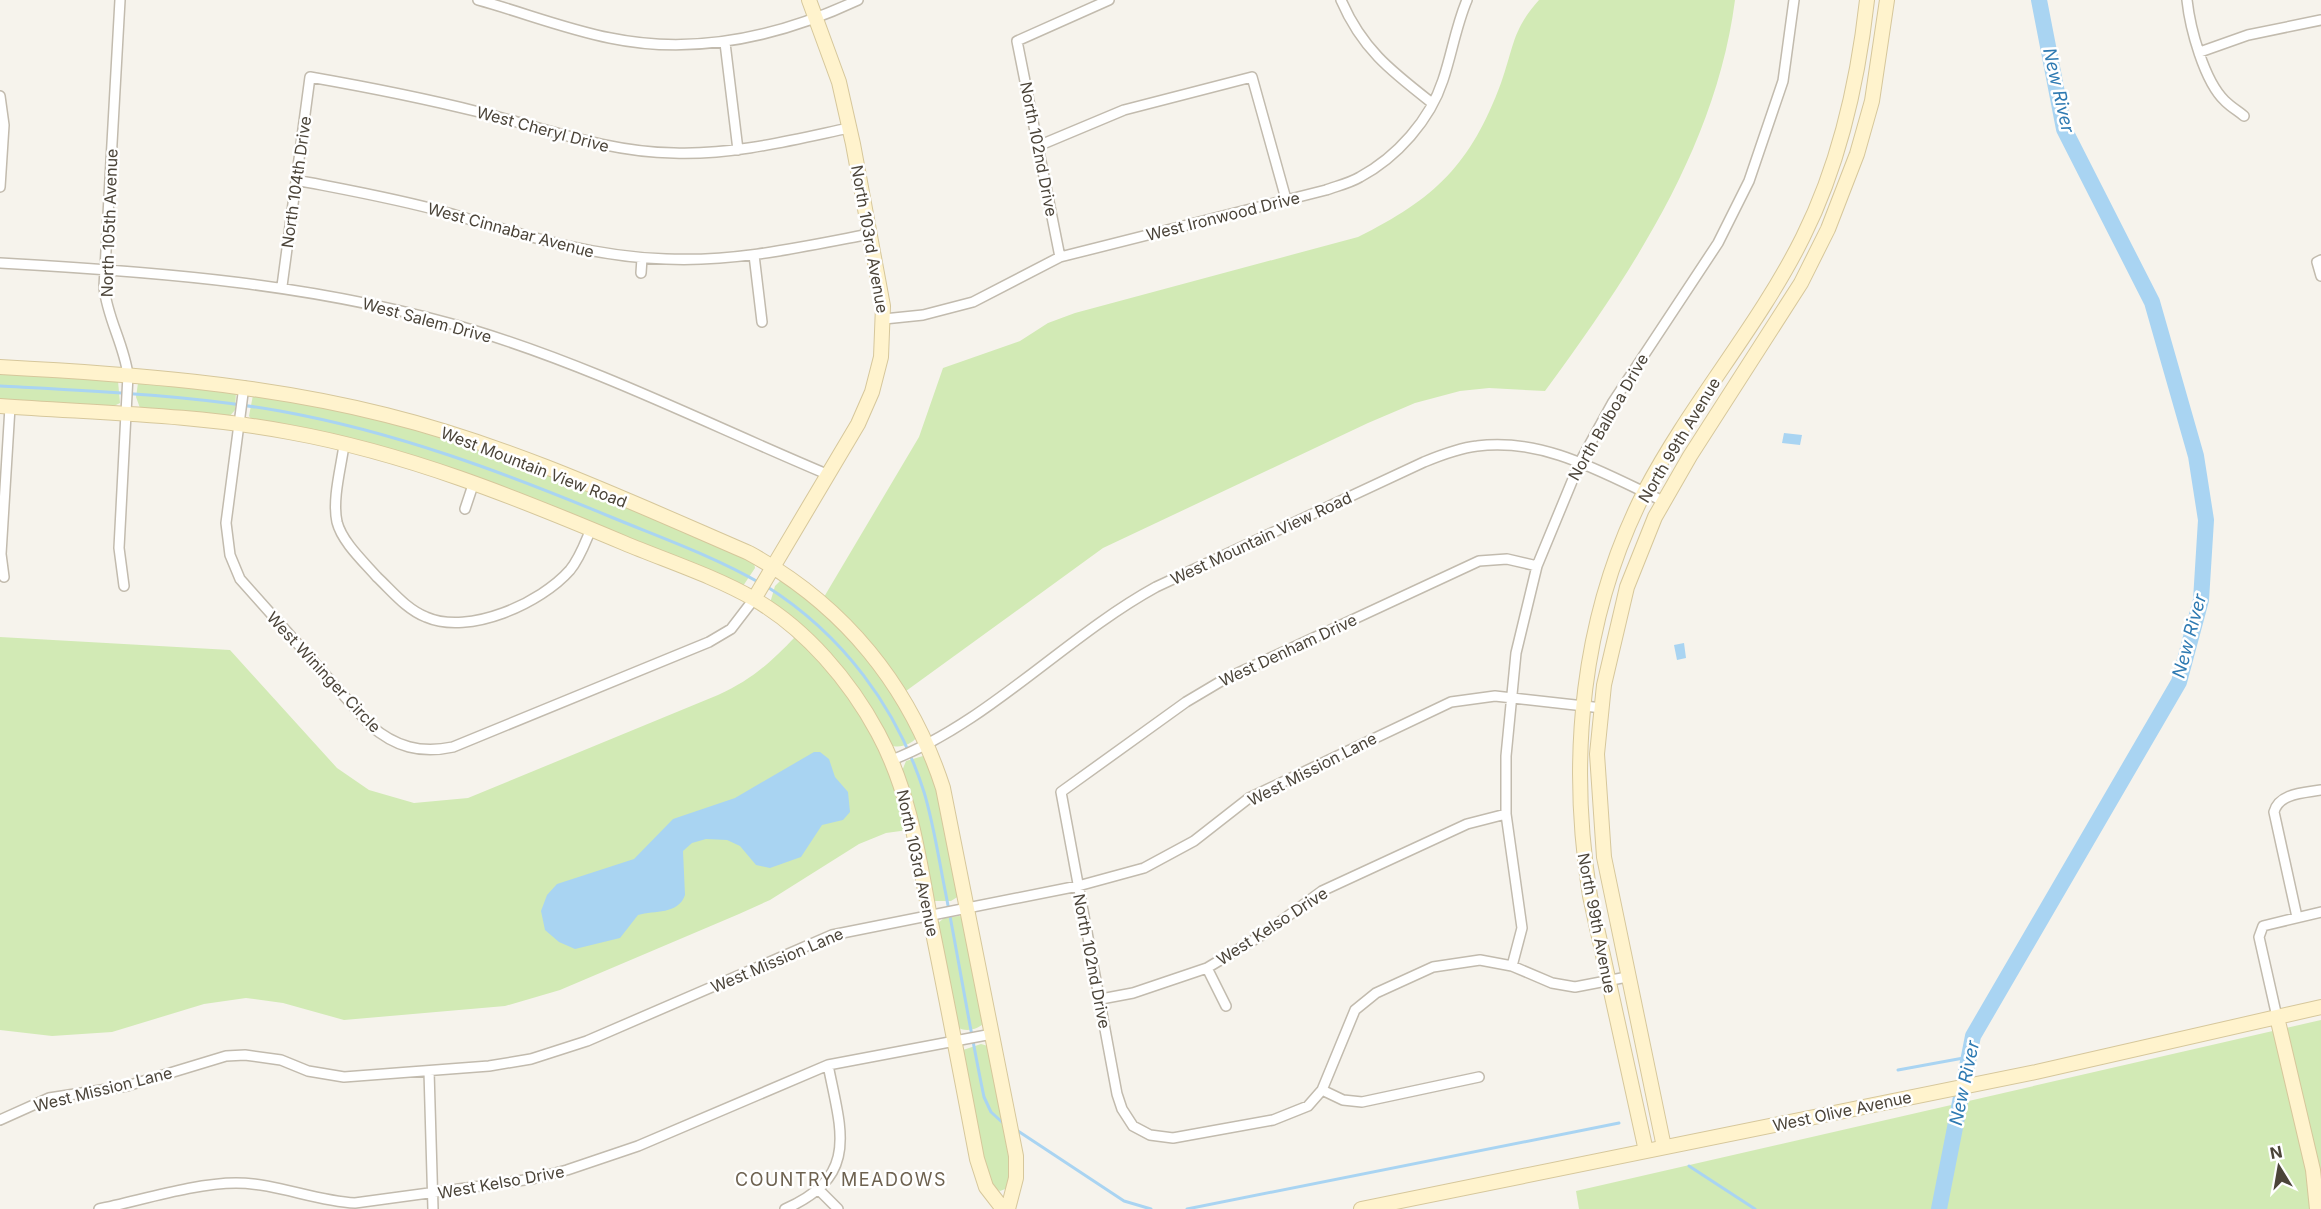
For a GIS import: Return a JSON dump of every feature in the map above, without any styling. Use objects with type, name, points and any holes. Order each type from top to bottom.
[{"type":"main road","name":"North 103rd Avenue","points":[[809,0],[839,82],[849,128],[884,320],[881,357],[872,392],[862,417],[754,599],[795,630],[841,676],[867,713],[892,760],[913,828],[981,1175],[986,1187],[1003,1209]]},
{"type":"main road","name":"North 99th Avenue","points":[[1646,1151],[1590,896],[1579,811],[1583,706],[1594,633],[1609,578],[1645,492],[1783,272],[1808,227],[1837,149],[1854,90],[1867,0]]},
{"type":"main road","name":"North 99th Avenue","points":[[1664,1147],[1604,858],[1600,814],[1597,754],[1602,708],[1621,608],[1663,501],[1801,283],[1826,235],[1857,154],[1876,81],[1887,0]]},
{"type":"main road","points":[[1783,272],[1801,283]]},
{"type":"main road","name":"West Mountain View Road","points":[[0,367],[128,375],[244,386],[375,412],[471,440],[689,527],[773,566]]},
{"type":"main road","points":[[5,407],[127,413],[241,424],[291,432],[412,462],[474,482],[754,599]]},
{"type":"main road","points":[[773,566],[821,600],[866,645],[907,704],[929,745],[949,809],[1017,1168],[1008,1209]]},
{"type":"main road","name":"West Olive Avenue","points":[[1362,1209],[2021,1074],[2321,1007]]},
{"type":"main road","points":[[2277,1017],[2313,1170],[2317,1209]]},
{"type":"street","name":"North 105th Avenue","points":[[120,0],[104,269],[107,309],[124,355],[128,375],[119,548],[124,586]]},
{"type":"street","points":[[478,0],[609,38],[670,46],[725,43],[762,36],[817,19],[858,0]]},
{"type":"street","name":"North 102nd Drive","points":[[1060,257],[1017,41],[1108,0]]},
{"type":"street","points":[[1341,0],[1363,42],[1386,68],[1432,103]]},
{"type":"street","name":"West Ironwood Drive","points":[[884,320],[923,315],[973,302],[1060,257],[1359,178],[1386,160],[1407,140],[1432,103],[1443,82],[1458,22],[1467,0]]},
{"type":"street","name":"North Balboa Drive","points":[[1512,966],[1522,928],[1506,814],[1511,697],[1525,606],[1537,566],[1580,462],[1613,402],[1718,243],[1749,181],[1783,81],[1794,0]]},
{"type":"street","points":[[2187,0],[2200,52],[2224,100],[2244,116]]},
{"type":"street","points":[[2200,52],[2248,35],[2321,21]]},
{"type":"street","points":[[725,43],[738,150]]},
{"type":"street","name":"West Cheryl Drive","points":[[310,77],[437,102],[613,148],[673,153],[738,150],[849,128]]},
{"type":"street","name":"North 104th Drive","points":[[282,286],[310,77]]},
{"type":"street","points":[[1038,146],[1124,110],[1252,77],[1286,199]]},
{"type":"street","points":[[0,96],[4,125],[0,187]]},
{"type":"street","name":"West Cinnabar Avenue","points":[[296,180],[418,205],[566,246],[642,258],[690,260],[754,255],[870,234]]},
{"type":"street","points":[[754,255],[762,322]]},
{"type":"street","points":[[641,273],[642,258]]},
{"type":"street","points":[[2319,261],[2321,276]]},
{"type":"street","name":"West Salem Drive","points":[[0,263],[200,276],[282,286],[383,307],[503,340],[614,383],[829,475]]},
{"type":"street","name":"West Wininger Circle","points":[[244,386],[241,424],[226,523],[230,555],[240,579],[370,725],[380,734],[408,748],[428,751],[453,747],[709,642],[731,629],[754,599]]},
{"type":"street","points":[[4,578],[1,554],[5,407]]},
{"type":"street","name":"West Mountain View Road","points":[[892,760],[929,745],[1137,597],[1424,462],[1476,446],[1509,444],[1543,449],[1580,462],[1663,501]]},
{"type":"street","points":[[344,445],[336,515],[342,534],[404,604],[428,618],[464,624],[532,600],[551,588],[572,567],[591,529]]},
{"type":"street","points":[[465,509],[474,482]]},
{"type":"street","name":"West Denham Drive","points":[[1061,792],[1186,702],[1223,680],[1479,561],[1507,559],[1537,566]]},
{"type":"street","name":"West Mission Lane","points":[[0,1120],[49,1098],[127,1086],[226,1056],[244,1055],[281,1060],[308,1071],[344,1077],[489,1066],[559,1051],[832,935],[1078,886],[1122,875],[1165,858],[1194,841],[1249,798],[1440,707],[1466,698],[1511,697],[1602,708]]},
{"type":"street","points":[[2297,917],[2274,812],[2276,804],[2284,798],[2321,790]]},
{"type":"street","name":"North 102nd Drive","points":[[1061,792],[1117,1094],[1122,1108],[1133,1125],[1150,1135],[1173,1138],[1273,1120],[1308,1106],[1322,1090]]},
{"type":"street","name":"West Kelso Drive","points":[[1101,999],[1133,993],[1207,968],[1262,935],[1322,891],[1467,824],[1506,814]]},
{"type":"street","points":[[2277,1017],[2259,937],[2263,926],[2321,912]]},
{"type":"street","points":[[1479,1077],[1362,1102],[1343,1100],[1322,1090],[1350,1017],[1355,1010],[1376,993],[1433,967],[1450,962],[1480,960],[1512,966],[1552,983],[1568,986],[1590,986],[1627,977]]},
{"type":"street","points":[[1207,968],[1226,1006]]},
{"type":"street","name":"West Kelso Drive","points":[[99,1209],[235,1183],[261,1185],[334,1202],[355,1203],[532,1179],[604,1159],[828,1065],[992,1034]]},
{"type":"street","points":[[785,1209],[820,1191],[835,1168],[841,1146],[828,1065]]},
{"type":"street","points":[[429,1071],[433,1209]]},
{"type":"street","points":[[820,1191],[838,1209]]},
{"type":"green space","points":[[1539,0],[1735,0],[1725,54],[1709,107],[1689,157],[1665,207],[1638,255],[1608,301],[1545,391],[1489,388],[1460,391],[1415,403],[1368,423],[1103,548],[906,691],[875,648],[824,597],[919,437],[943,368],[1020,341],[1048,323],[1075,313],[1358,237],[1385,223],[1429,193],[1463,157],[1477,136],[1489,111],[1519,30]]},
{"type":"green space","points":[[0,371],[118,381],[120,403],[112,407],[0,400]]},
{"type":"green space","points":[[138,383],[236,392],[235,410],[229,417],[140,408],[136,397]]},
{"type":"green space","points":[[253,395],[385,418],[536,467],[754,562],[755,568],[743,586],[475,477],[253,421],[249,416]]},
{"type":"green space","points":[[781,580],[807,596],[874,661],[917,737],[912,742],[903,746],[893,746],[770,603],[775,586]]},
{"type":"green space","points":[[0,637],[230,650],[337,768],[369,790],[414,803],[468,798],[718,695],[759,670],[795,637],[823,665],[859,711],[869,728],[890,771],[908,830],[886,833],[859,844],[770,900],[739,914],[560,990],[505,1006],[344,1020],[283,1003],[246,998],[204,1004],[112,1032],[52,1036],[0,1030]]},
{"type":"green space","points":[[927,757],[940,791],[959,896],[951,901],[934,901],[902,771],[906,761]]},
{"type":"green space","points":[[963,917],[985,1022],[968,1030],[957,1027],[937,924],[944,918]]},
{"type":"green space","points":[[2321,1020],[2321,1209],[1579,1209],[1576,1191]]},
{"type":"green space","points":[[981,1044],[988,1046],[1013,1161],[1008,1188],[1000,1191],[993,1186],[987,1176],[963,1050]]},
{"type":"water","points":[[1784,433],[1802,435],[1800,445],[1782,443]]},
{"type":"water","points":[[1684,643],[1686,658],[1677,660],[1674,645]]},
{"type":"water","points":[[814,752],[820,752],[829,759],[835,777],[848,792],[850,812],[843,820],[822,825],[801,857],[770,868],[756,865],[740,846],[727,840],[706,839],[692,843],[683,851],[685,895],[682,901],[672,909],[638,915],[620,938],[575,949],[559,942],[545,930],[541,911],[547,895],[557,884],[634,859],[673,819],[735,798]]},
{"type":"waterway","name":"New River","points":[[1939,1209],[1973,1036],[2179,682],[2201,600],[2206,520],[2196,456],[2152,302],[2064,129],[2039,0]]},
{"type":"waterway","points":[[0,386],[140,394],[211,401],[280,411],[365,430],[448,455],[530,484],[687,548],[760,583]]},
{"type":"waterway","points":[[766,586],[819,626],[842,650],[882,702],[913,761],[934,830],[984,1097],[991,1112],[1003,1123]]},
{"type":"waterway","points":[[1898,1070],[1969,1057]]},
{"type":"waterway","points":[[1187,1209],[1619,1123]]},
{"type":"waterway","points":[[1018,1131],[1124,1201],[1151,1209]]},
{"type":"waterway","points":[[1689,1166],[1755,1209]]},
{"type":"district","name":"COUNTRY MEADOWS","points":[[841,1179]]}]
